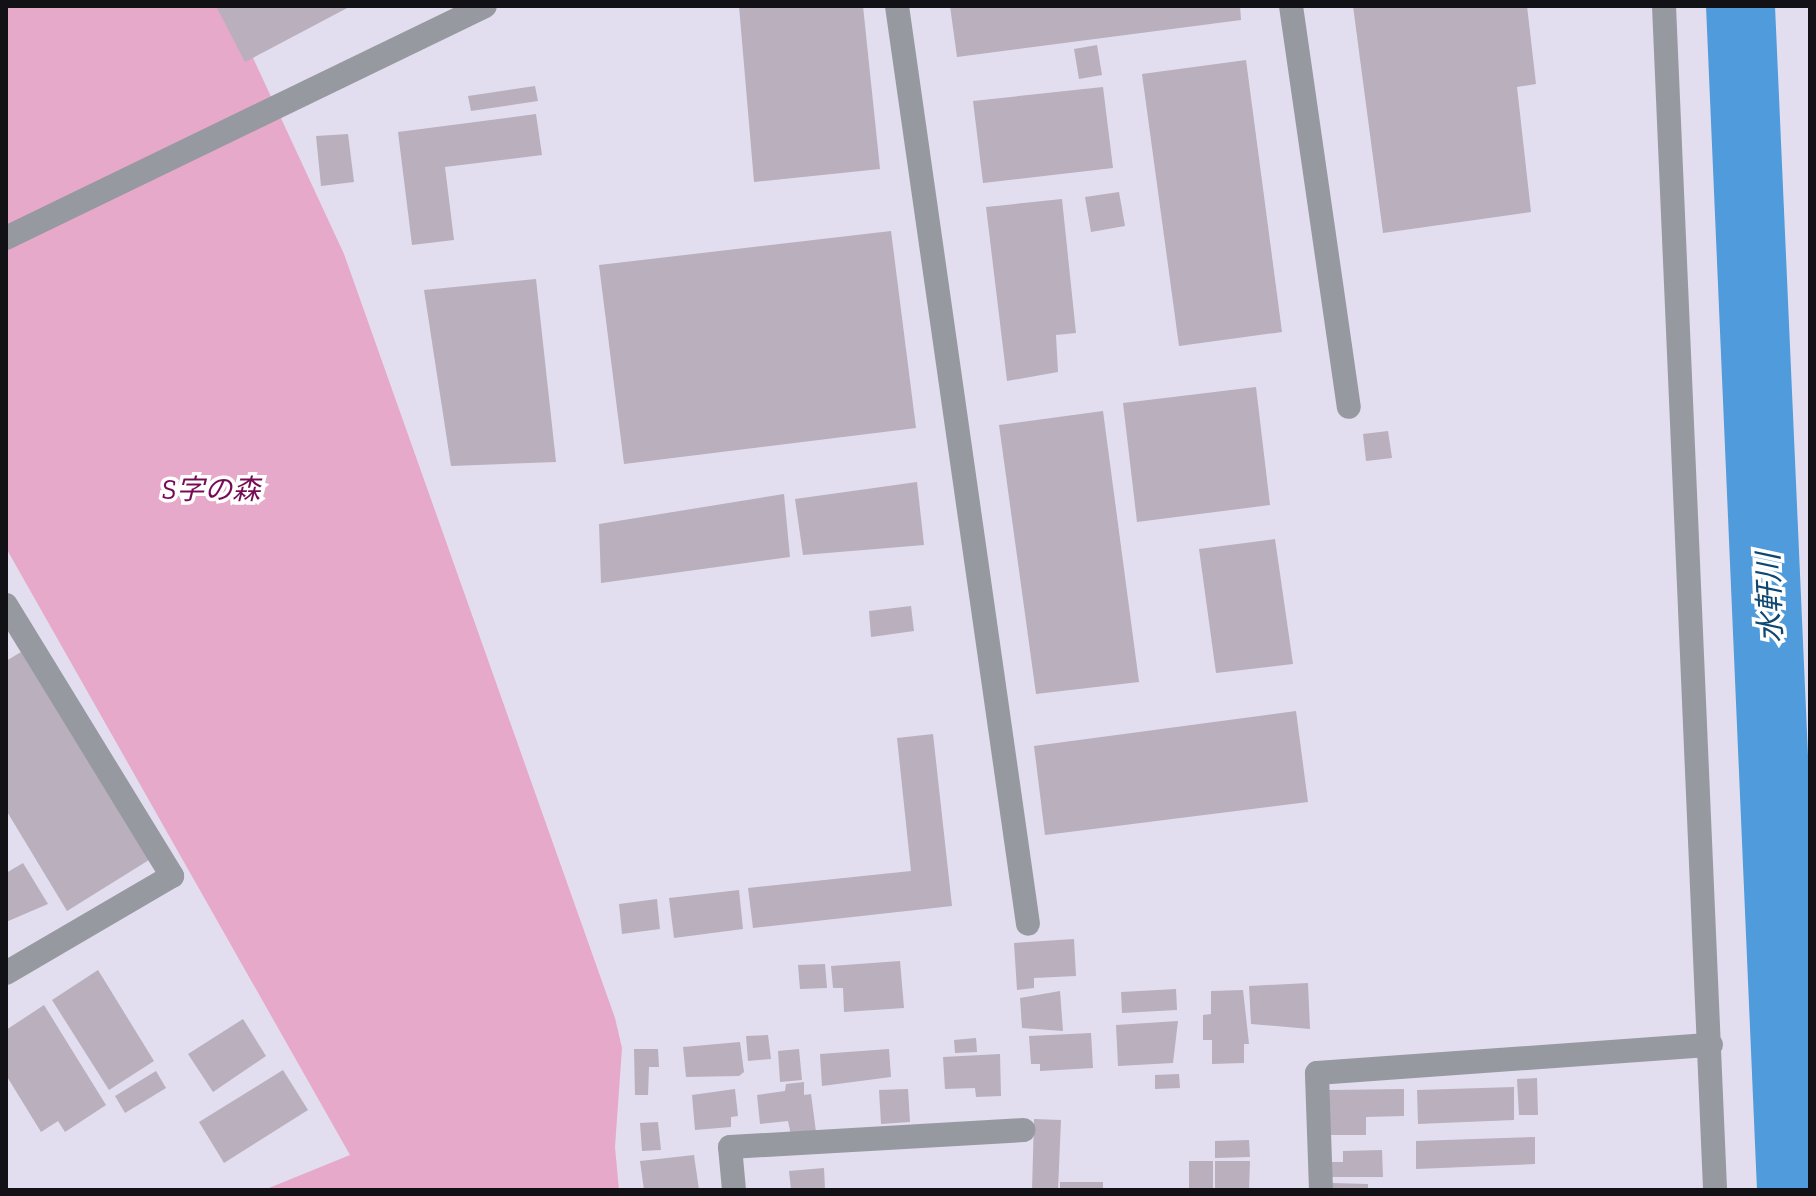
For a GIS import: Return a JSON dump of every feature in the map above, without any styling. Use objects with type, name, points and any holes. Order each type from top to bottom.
[{"type":"street","points":[[6,238],[485,6]]},
{"type":"street","points":[[897,6],[1028,924]]},
{"type":"street","points":[[1291,6],[1349,407]]},
{"type":"street","points":[[1664,6],[1715,1190]]},
{"type":"street","points":[[6,605],[172,876],[6,973]]},
{"type":"street","points":[[1321,1190],[1317,1073],[1711,1045]]},
{"type":"street","points":[[734,1190],[730,1147],[1024,1130]]},
{"type":"green space","name":"S字の森","points":[[6,6],[229,6],[344,254],[615,1018],[622,1048],[615,1147],[619,1190],[264,1190],[350,1155],[6,548]]},
{"type":"water","name":"水軒川","points":[[1706,6],[1775,6],[1810,801],[1810,1190],[1757,1190]]},
{"type":"building","points":[[216,6],[351,6],[245,62]]},
{"type":"building","points":[[739,6],[863,6],[880,169],[754,182]]},
{"type":"building","points":[[950,6],[1240,6],[1241,20],[957,57]]},
{"type":"building","points":[[1353,6],[1527,6],[1536,84],[1517,87],[1531,212],[1383,233]]},
{"type":"building","points":[[1097,45],[1102,75],[1079,79],[1074,49]]},
{"type":"building","points":[[1246,60],[1282,332],[1179,346],[1142,74]]},
{"type":"building","points":[[535,86],[538,101],[471,111],[468,96]]},
{"type":"building","points":[[1103,87],[1113,168],[983,183],[973,101]]},
{"type":"building","points":[[536,114],[542,155],[445,167],[454,240],[412,245],[398,132]]},
{"type":"building","points":[[348,134],[354,182],[321,186],[316,136]]},
{"type":"building","points":[[1119,192],[1125,226],[1091,232],[1085,197]]},
{"type":"building","points":[[1062,199],[1076,333],[1056,335],[1058,372],[1007,381],[986,207]]},
{"type":"building","points":[[891,231],[916,428],[624,464],[599,265]]},
{"type":"building","points":[[536,279],[556,462],[451,466],[424,290]]},
{"type":"building","points":[[1256,387],[1270,505],[1137,522],[1123,403]]},
{"type":"building","points":[[1103,411],[1139,682],[1036,694],[999,425]]},
{"type":"building","points":[[1388,431],[1392,458],[1366,461],[1363,434]]},
{"type":"building","points":[[917,482],[924,545],[803,555],[795,499]]},
{"type":"building","points":[[784,494],[790,557],[601,583],[599,524]]},
{"type":"building","points":[[1275,539],[1293,664],[1216,673],[1199,549]]},
{"type":"building","points":[[911,606],[914,631],[871,637],[869,611]]},
{"type":"building","points":[[21,652],[149,860],[67,911],[6,810],[6,661]]},
{"type":"building","points":[[1296,711],[1308,802],[1045,835],[1034,746]]},
{"type":"building","points":[[933,734],[952,906],[753,928],[748,888],[911,871],[897,738]]},
{"type":"building","points":[[23,863],[48,904],[6,922],[6,873]]},
{"type":"building","points":[[739,890],[743,929],[674,938],[669,898]]},
{"type":"building","points":[[657,899],[660,929],[622,934],[619,904]]},
{"type":"building","points":[[1074,939],[1076,976],[1034,978],[1034,988],[1017,990],[1014,943]]},
{"type":"building","points":[[900,961],[904,1008],[844,1012],[843,988],[833,988],[831,966]]},
{"type":"building","points":[[825,964],[827,988],[800,989],[798,965]]},
{"type":"building","points":[[98,970],[154,1061],[109,1090],[52,1000]]},
{"type":"building","points":[[1308,983],[1310,1029],[1251,1024],[1249,986]]},
{"type":"building","points":[[1176,989],[1177,1010],[1122,1013],[1121,992]]},
{"type":"building","points":[[1243,990],[1249,1044],[1244,1044],[1244,1063],[1212,1064],[1212,1040],[1203,1040],[1203,1015],[1211,1014],[1211,991]]},
{"type":"building","points":[[1060,991],[1063,1031],[1022,1028],[1020,998]]},
{"type":"building","points":[[44,1005],[106,1105],[65,1132],[58,1121],[41,1132],[6,1075],[6,1030]]},
{"type":"building","points":[[243,1019],[266,1056],[213,1092],[188,1054]]},
{"type":"building","points":[[1178,1021],[1173,1063],[1118,1066],[1116,1025]]},
{"type":"building","points":[[1091,1033],[1093,1068],[1040,1071],[1040,1064],[1031,1064],[1029,1036]]},
{"type":"building","points":[[768,1035],[771,1059],[748,1061],[746,1036]]},
{"type":"building","points":[[976,1038],[977,1052],[955,1053],[954,1040]]},
{"type":"building","points":[[740,1042],[744,1072],[739,1076],[686,1077],[683,1047]]},
{"type":"building","points":[[634,1049],[658,1049],[659,1067],[649,1067],[648,1095],[635,1095]]},
{"type":"building","points":[[799,1049],[802,1080],[780,1082],[778,1051]]},
{"type":"building","points":[[889,1049],[891,1077],[822,1086],[820,1054]]},
{"type":"building","points":[[1000,1054],[1001,1096],[976,1097],[975,1088],[945,1089],[943,1057]]},
{"type":"building","points":[[283,1070],[308,1110],[224,1163],[199,1122]]},
{"type":"building","points":[[156,1071],[166,1088],[125,1113],[115,1096]]},
{"type":"building","points":[[1179,1074],[1180,1088],[1155,1089],[1155,1075]]},
{"type":"building","points":[[1537,1078],[1538,1115],[1519,1115],[1517,1079]]},
{"type":"building","points":[[804,1082],[804,1095],[811,1094],[816,1132],[791,1135],[788,1121],[760,1124],[757,1095],[785,1091],[786,1084]]},
{"type":"building","points":[[1514,1087],[1514,1120],[1418,1124],[1417,1090]]},
{"type":"building","points":[[735,1089],[738,1116],[731,1117],[731,1127],[695,1130],[692,1095]]},
{"type":"building","points":[[908,1089],[910,1122],[881,1124],[879,1090]]},
{"type":"building","points":[[1404,1089],[1404,1116],[1366,1117],[1366,1135],[1328,1135],[1328,1090]]},
{"type":"building","points":[[1034,1119],[1061,1120],[1058,1190],[1032,1190]]},
{"type":"building","points":[[658,1122],[661,1150],[642,1151],[640,1123]]},
{"type":"building","points":[[1535,1137],[1535,1164],[1416,1169],[1416,1141]]},
{"type":"building","points":[[1249,1140],[1250,1157],[1215,1158],[1215,1141]]},
{"type":"building","points":[[1382,1150],[1383,1177],[1330,1177],[1330,1162],[1343,1162],[1343,1151]]},
{"type":"building","points":[[694,1155],[699,1190],[644,1190],[640,1161]]},
{"type":"building","points":[[1189,1161],[1213,1161],[1213,1190],[1189,1190]]},
{"type":"building","points":[[1215,1161],[1250,1161],[1249,1190],[1215,1190]]},
{"type":"building","points":[[824,1168],[825,1190],[791,1190],[789,1171]]},
{"type":"building","points":[[1060,1182],[1103,1182],[1103,1190],[1060,1190]]},
{"type":"building","points":[[1332,1183],[1368,1184],[1368,1190],[1332,1190]]}]
